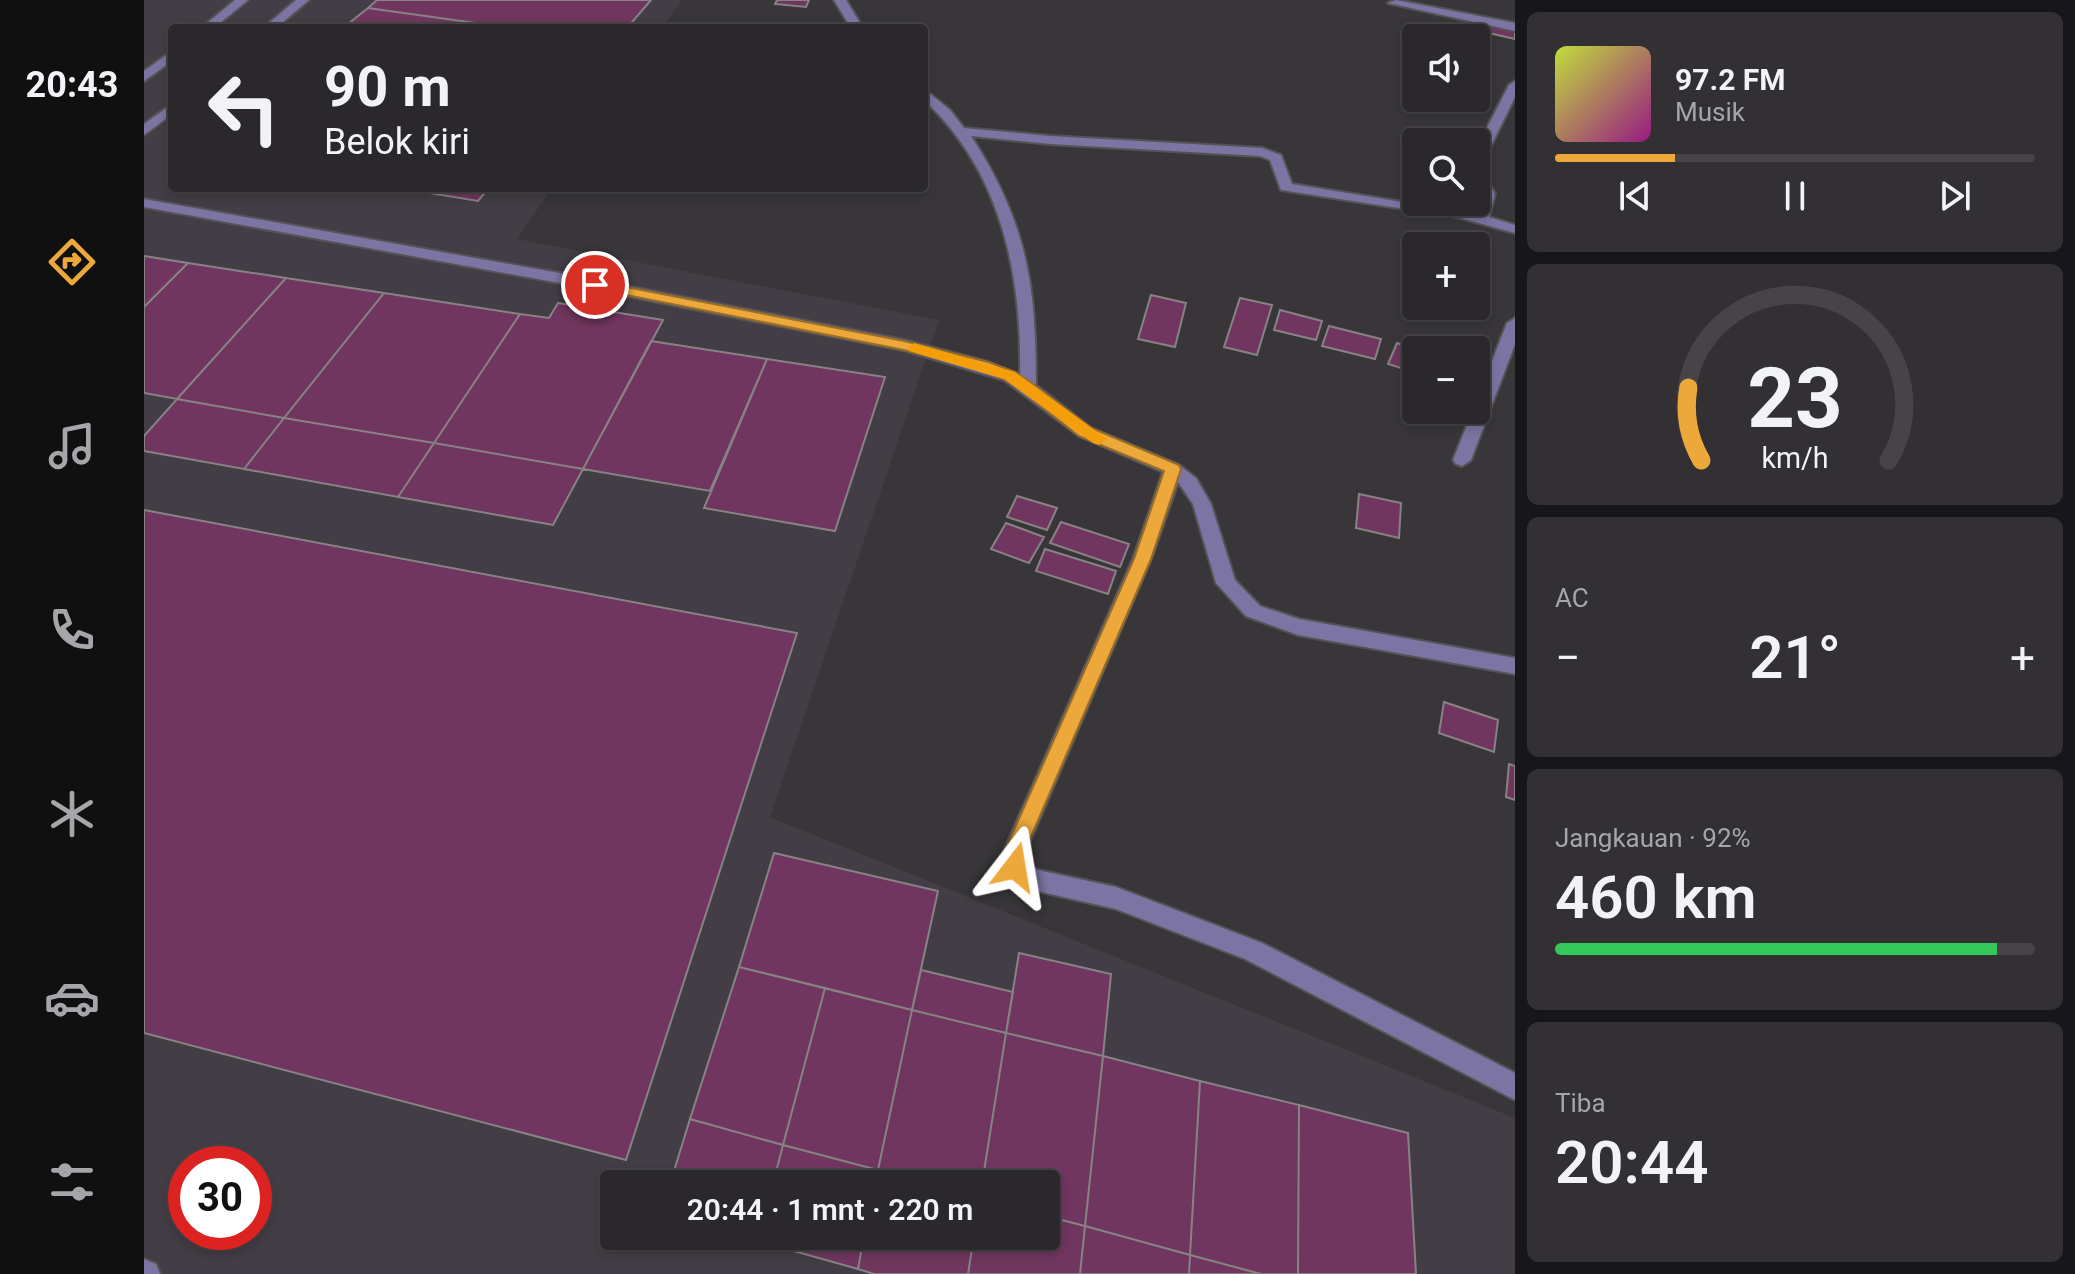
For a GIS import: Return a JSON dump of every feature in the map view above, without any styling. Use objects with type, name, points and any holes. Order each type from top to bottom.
[{"type":"street","points":[[212,24],[242,0]]},
{"type":"street","points":[[274,24],[303,0]]},
{"type":"street","points":[[840,0],[855,24]]},
{"type":"street","points":[[1394,3],[1515,27]]},
{"type":"street","points":[[144,77],[168,58]]},
{"type":"street","points":[[1490,134],[1515,85]]},
{"type":"street","points":[[928,96],[944,110],[976,153],[1017,251],[1028,312],[1028,387]]},
{"type":"street","points":[[144,131],[168,111]]},
{"type":"street","points":[[960,131],[1050,140],[1262,152],[1276,158],[1286,187],[1482,218],[1515,229]]},
{"type":"street","points":[[144,203],[565,279],[904,345],[982,366],[1010,376],[1028,387],[1085,432],[1173,469],[1190,482],[1202,504],[1226,583],[1253,611],[1298,627],[1515,666]]},
{"type":"street","points":[[1462,460],[1515,323]]},
{"type":"street","points":[[1173,469],[1142,559],[1016,848],[1015,867],[1032,880],[1116,898],[1253,951],[1515,1087]]},
{"type":"shaded area","points":[[144,0],[682,0],[665,24],[168,24],[168,192],[549,192],[517,239],[939,320],[770,817],[1515,1118],[1515,1274],[144,1274]]},
{"type":"building","points":[[377,0],[651,0],[630,24],[483,24],[368,8]]},
{"type":"building","points":[[777,0],[809,0],[806,7],[775,4]]},
{"type":"building","points":[[368,8],[483,24],[348,24]]},
{"type":"building","points":[[1486,22],[1515,30],[1515,39],[1490,33],[1490,24],[1485,24]]},
{"type":"building","points":[[423,192],[486,192],[478,201]]},
{"type":"building","points":[[144,256],[188,263],[144,307]]},
{"type":"building","points":[[188,263],[286,278],[177,399],[144,393],[144,307]]},
{"type":"building","points":[[286,278],[384,293],[284,418],[177,399]]},
{"type":"building","points":[[384,293],[520,314],[434,443],[284,418]]},
{"type":"building","points":[[1151,295],[1186,303],[1175,347],[1138,339]]},
{"type":"building","points":[[1240,298],[1272,305],[1257,355],[1224,347]]},
{"type":"building","points":[[558,303],[663,320],[583,469],[434,443],[520,314],[549,318]]},
{"type":"building","points":[[1280,310],[1322,321],[1316,340],[1274,330]]},
{"type":"building","points":[[1329,326],[1381,339],[1375,359],[1322,346]]},
{"type":"building","points":[[651,341],[767,359],[710,491],[583,469]]},
{"type":"building","points":[[1397,343],[1402,345],[1402,368],[1388,364]]},
{"type":"building","points":[[767,359],[885,377],[835,531],[704,508]]},
{"type":"building","points":[[177,399],[284,418],[244,469],[144,451],[144,436]]},
{"type":"building","points":[[284,418],[434,443],[398,497],[244,469]]},
{"type":"building","points":[[434,443],[583,469],[553,525],[398,497]]},
{"type":"building","points":[[1359,494],[1401,503],[1399,538],[1356,528]]},
{"type":"building","points":[[1017,496],[1057,508],[1047,530],[1007,517]]},
{"type":"building","points":[[144,510],[797,633],[626,1160],[144,1033]]},
{"type":"building","points":[[1061,522],[1129,544],[1120,567],[1050,543]]},
{"type":"building","points":[[1006,523],[1044,537],[1029,563],[991,549]]},
{"type":"building","points":[[1045,549],[1116,571],[1108,594],[1036,571]]},
{"type":"building","points":[[1444,702],[1498,720],[1494,752],[1439,733]]},
{"type":"building","points":[[1509,764],[1515,766],[1515,800],[1506,797]]},
{"type":"building","points":[[774,853],[938,891],[912,1010],[739,967]]},
{"type":"building","points":[[1019,953],[1111,974],[1103,1056],[1006,1033]]},
{"type":"building","points":[[739,967],[825,988],[783,1145],[690,1119]]},
{"type":"building","points":[[921,970],[1013,992],[1006,1033],[912,1010]]},
{"type":"building","points":[[825,988],[912,1010],[878,1170],[783,1145]]},
{"type":"building","points":[[912,1010],[1006,1033],[984,1170],[878,1170]]},
{"type":"building","points":[[1006,1033],[1103,1056],[1085,1226],[1060,1220],[1060,1170],[984,1170]]},
{"type":"building","points":[[1103,1056],[1200,1081],[1190,1255],[1085,1226]]},
{"type":"building","points":[[1200,1081],[1299,1105],[1298,1274],[1261,1274],[1190,1255]]},
{"type":"building","points":[[1299,1105],[1408,1133],[1416,1274],[1298,1274]]},
{"type":"building","points":[[690,1119],[783,1145],[777,1170],[674,1170]]},
{"type":"building","points":[[783,1145],[878,1170],[777,1170]]},
{"type":"building","points":[[1060,1220],[1085,1226],[1080,1274],[968,1274],[972,1250],[1060,1250]]},
{"type":"building","points":[[1085,1226],[1190,1255],[1189,1274],[1080,1274]]},
{"type":"building","points":[[790,1250],[861,1250],[858,1269]]},
{"type":"building","points":[[861,1250],[972,1250],[968,1274],[874,1274],[858,1269]]},
{"type":"building","points":[[1190,1255],[1261,1274],[1189,1274]]},
{"type":"slow traffic","points":[[914,348],[1010,376],[1099,439]]},
{"type":"route","points":[[595,285],[904,345],[982,366],[1010,376],[1028,387],[1085,432],[1173,469],[1142,559],[1016,848],[1015,867]]}]
